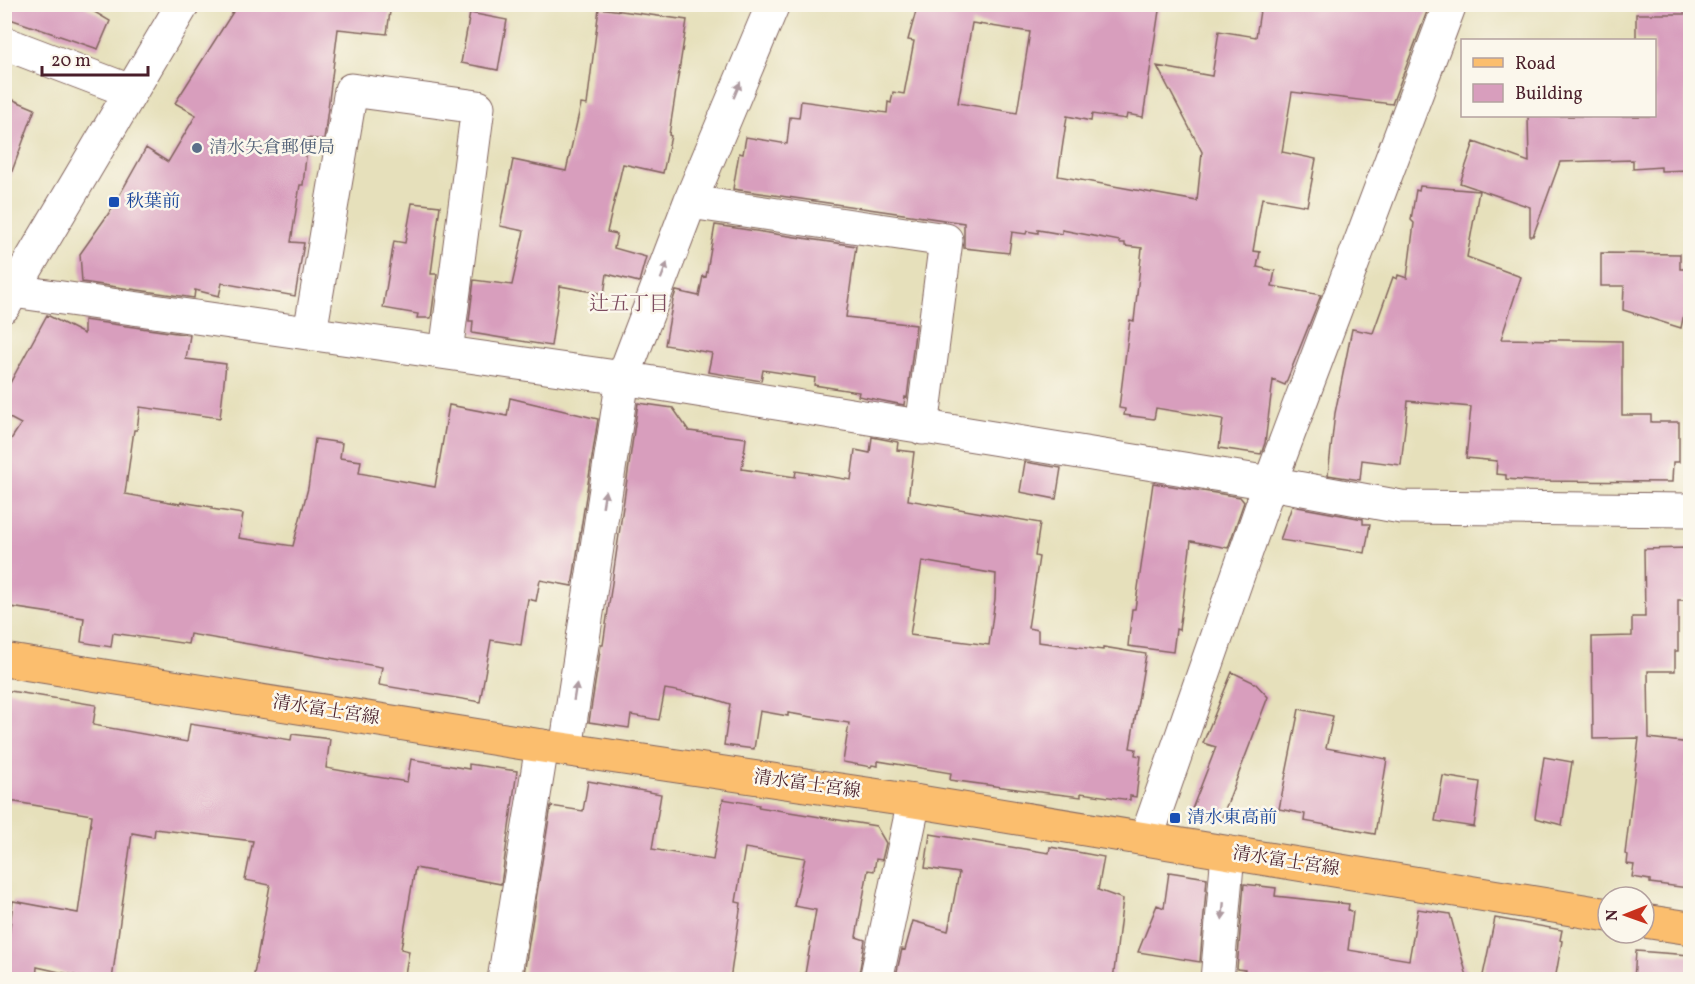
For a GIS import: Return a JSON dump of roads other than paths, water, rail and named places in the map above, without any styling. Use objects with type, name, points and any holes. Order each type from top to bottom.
[{"type":"main road","name":"清水富士宮線","points":[[4,660],[554,748],[914,801],[1596,913]]},
{"type":"main road","points":[[1656,923],[1690,928]]},
{"type":"street","points":[[183,4],[9,299],[310,333],[623,378],[1270,483],[1401,507],[1690,510]]},
{"type":"street","points":[[504,980],[554,748],[623,378],[690,202],[772,4]]},
{"type":"street","points":[[1146,839],[1270,483],[1450,4]]},
{"type":"street","points":[[4,43],[130,92]]},
{"type":"street","points":[[310,333],[351,90],[478,107],[446,352]]},
{"type":"street","points":[[690,202],[946,240],[922,428]]},
{"type":"street","points":[[876,980],[914,801]]},
{"type":"street","points":[[1217,980],[1228,853]]},
{"type":"place","name":"清水矢倉郵便局","points":[[197,148]]},
{"type":"place","name":"秋葉前","points":[[114,202]]},
{"type":"place","name":"清水東高前","points":[[1175,818]]},
{"type":"district","name":"辻五丁目","points":[[629,305]]}]
